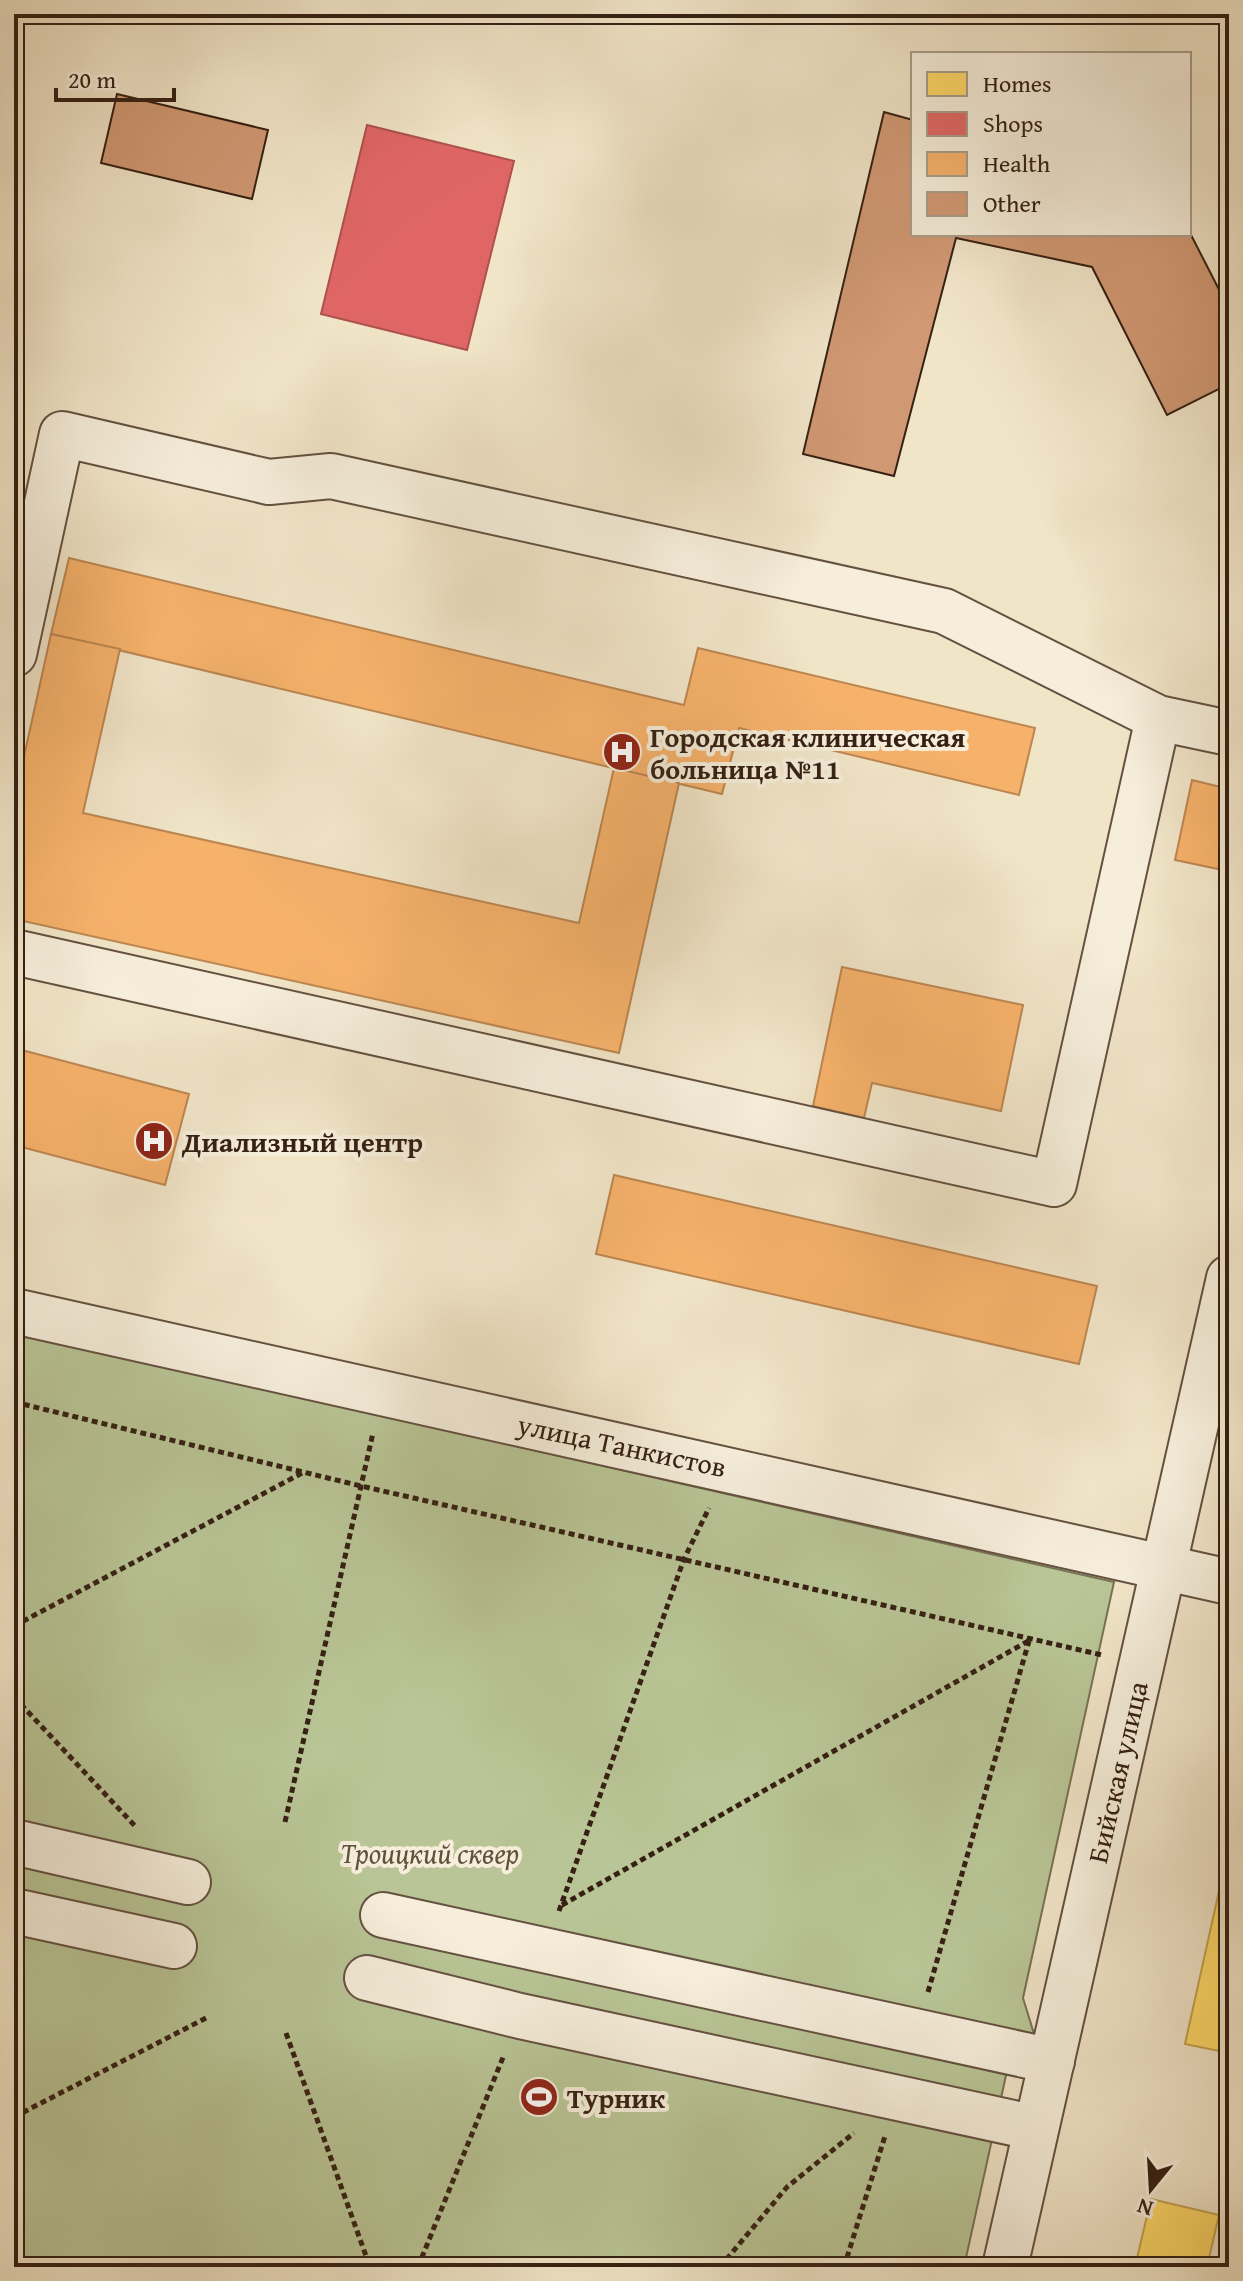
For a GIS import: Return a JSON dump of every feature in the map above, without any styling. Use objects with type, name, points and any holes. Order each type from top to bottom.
[{"type":"street","points":[[14,654],[62,434],[269,482],[331,476],[944,611],[1158,718],[1229,733]]},
{"type":"street","points":[[14,952],[1054,1184],[1158,718]]},
{"type":"street","name":"Бийская улица","points":[[1005,2267],[1229,1278]]},
{"type":"street","name":"улица Танкистов","points":[[14,1311],[730,1468],[1229,1582]]},
{"type":"street","points":[[14,1842],[188,1882]]},
{"type":"street","points":[[14,1911],[174,1946]]},
{"type":"street","points":[[383,1915],[440,1931],[546,1930],[916,2031],[1052,2061]]},
{"type":"street","points":[[367,1978],[520,2016],[1036,2128]]},
{"type":"path","points":[[285,1822],[383,1393]]},
{"type":"path","points":[[14,1402],[361,1486],[1142,1663]]},
{"type":"path","points":[[546,1930],[561,1906],[684,1559],[730,1468]]},
{"type":"path","points":[[14,1626],[305,1472]]},
{"type":"path","points":[[546,1930],[561,1906],[1030,1640]]},
{"type":"path","points":[[916,2031],[1030,1640]]},
{"type":"path","points":[[14,1697],[144,1836]]},
{"type":"path","points":[[418,2267],[520,2016]]},
{"type":"path","points":[[14,2117],[208,2017]]},
{"type":"path","points":[[286,2033],[370,2267]]},
{"type":"path","points":[[720,2267],[787,2187],[897,2098]]},
{"type":"path","points":[[844,2267],[897,2098]]},
{"type":"green space","name":"Троицкий сквер","points":[[14,1332],[1114,1582],[1023,1998],[1035,2037],[1012,2048],[964,2267],[14,2267]]},
{"type":"building: Homes","points":[[1229,1846],[1229,2053],[1185,2044]]},
{"type":"building: Homes","points":[[1151,2199],[1219,2215],[1207,2267],[1135,2267]]},
{"type":"building: Shops","points":[[367,125],[514,161],[467,350],[321,314]]},
{"type":"building: Health","points":[[69,558],[684,705],[698,648],[1035,728],[1019,795],[739,728],[722,794],[51,634]]},
{"type":"building: Health","points":[[51,634],[120,649],[83,813],[579,923],[614,768],[679,783],[619,1053],[14,919],[14,802]]},
{"type":"building: Health","points":[[1192,780],[1229,789],[1229,821],[1218,869],[1175,860]]},
{"type":"building: Health","points":[[842,967],[1023,1005],[1001,1111],[872,1083],[864,1118],[813,1106]]},
{"type":"building: Health","points":[[14,1048],[189,1094],[165,1185],[14,1145]]},
{"type":"building: Health","points":[[614,1175],[1097,1286],[1079,1364],[596,1254]]},
{"type":"building: Other","points":[[117,94],[268,130],[252,199],[101,163]]},
{"type":"building: Other","points":[[884,112],[911,119],[911,236],[1191,235],[1229,309],[1229,384],[1167,415],[1092,267],[956,238],[894,476],[803,454]]},
{"type":"place","name":"Городская клиническая больница №11","points":[[622,752]]},
{"type":"place","name":"Диализный центр","points":[[154,1141]]},
{"type":"place","name":"Турник","points":[[539,2097]]}]
